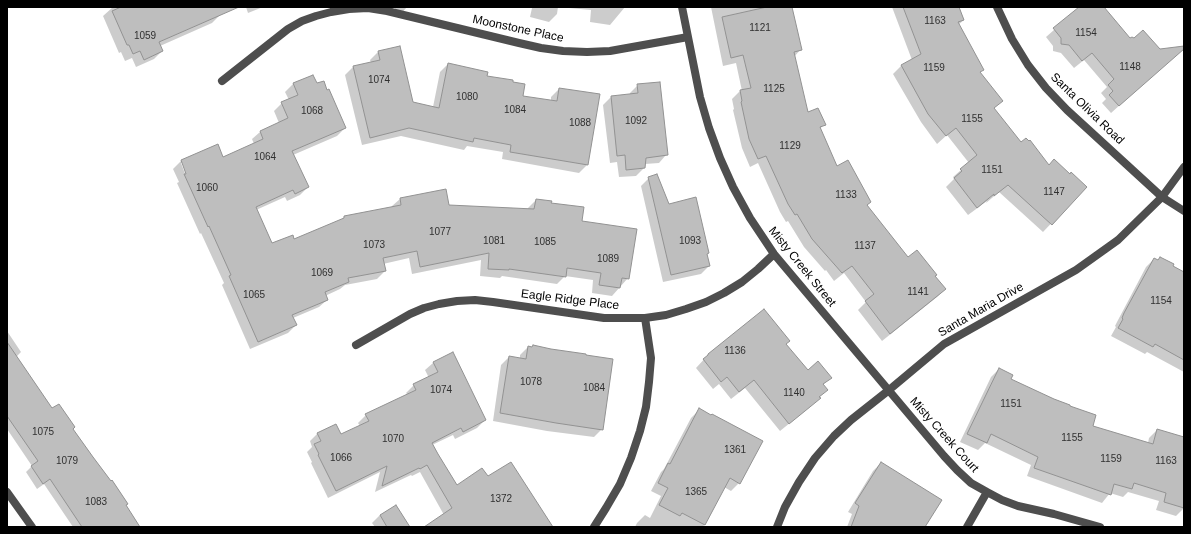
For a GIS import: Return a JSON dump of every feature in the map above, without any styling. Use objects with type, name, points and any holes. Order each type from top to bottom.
[{"type":"street","name":"Misty Creek Street","points":[[682,7],[700,97],[709,128],[733,187],[750,218],[774,254],[889,390]]},
{"type":"street","name":"Santa Olivia Road","points":[[997,7],[1016,46],[1028,65],[1066,110],[1162,197],[1184,212]]},
{"type":"street","name":"Moonstone Place","points":[[222,81],[288,29],[302,21],[331,12],[349,9],[368,8],[387,11],[541,48],[563,51],[610,51],[688,37]]},
{"type":"street","name":"Santa Maria Drive","points":[[777,527],[785,507],[815,458],[834,436],[851,420],[944,344],[1076,270],[1118,240],[1162,197],[1184,167]]},
{"type":"street","name":"Eagle Ridge Place","points":[[356,345],[410,314],[424,308],[457,301],[475,300],[493,302],[604,318],[645,318],[666,315],[706,302],[724,293],[742,282],[774,254]]},
{"type":"street","points":[[594,527],[620,484],[631,458],[641,425],[652,358],[645,318]]},
{"type":"street","name":"Misty Creek Court","points":[[889,390],[957,470],[971,482],[1002,500],[1018,506],[1100,527]]},
{"type":"street","points":[[7,492],[32,527]]},
{"type":"street","points":[[968,527],[987,492]]},
{"type":"building","points":[[121,7],[239,7],[159,42],[163,51],[144,60],[140,51],[133,54],[129,45],[127,45],[112,11]]},
{"type":"building","points":[[767,7],[792,7],[802,50],[794,52],[808,112],[818,108],[826,125],[820,127],[837,166],[848,160],[871,202],[867,205],[908,257],[917,250],[946,289],[890,334],[865,301],[874,294],[852,266],[842,273],[812,239],[797,214],[795,215],[788,204],[766,156],[758,159],[749,139],[740,90],[751,88],[743,55],[731,58],[722,17]]},
{"type":"building","points":[[903,7],[959,7],[964,20],[958,22],[984,70],[980,72],[1003,101],[994,108],[1021,142],[1026,138],[1029,141],[1030,140],[1049,165],[1054,159],[1087,187],[1052,225],[1008,185],[977,208],[954,178],[962,171],[960,169],[977,155],[956,128],[946,136],[928,114],[901,65],[921,54]]},
{"type":"building","points":[[1079,7],[1104,7],[1130,38],[1134,38],[1143,30],[1160,49],[1184,46],[1184,49],[1119,106],[1109,95],[1113,91],[1108,85],[1114,79],[1092,53],[1082,61],[1069,45],[1061,44],[1061,38],[1053,28]]},
{"type":"building","points":[[400,46],[413,102],[439,108],[448,63],[488,72],[487,76],[513,80],[513,82],[525,84],[523,96],[557,101],[559,88],[600,94],[588,165],[510,152],[511,145],[474,138],[473,142],[409,128],[370,138],[353,66],[380,60],[378,51]]},
{"type":"building","points":[[313,75],[317,83],[324,81],[327,90],[329,89],[346,128],[292,151],[309,187],[295,194],[293,190],[256,207],[272,243],[293,235],[294,239],[344,218],[344,216],[401,205],[400,198],[446,189],[449,205],[534,209],[536,199],[552,201],[551,203],[584,207],[582,221],[637,229],[629,279],[622,278],[620,288],[599,285],[601,273],[567,268],[566,277],[509,269],[488,269],[489,253],[420,267],[417,251],[383,258],[386,271],[348,278],[349,282],[325,292],[328,300],[292,315],[297,325],[258,342],[229,276],[231,275],[184,174],[186,174],[181,160],[218,144],[223,157],[263,139],[260,131],[288,118],[281,102],[298,95],[293,83]]},
{"type":"building","points":[[660,82],[668,155],[646,158],[645,168],[626,170],[625,155],[617,156],[611,96],[638,93],[637,84]]},
{"type":"building","points":[[657,174],[669,204],[696,197],[709,253],[707,254],[710,266],[671,275],[648,177]]},
{"type":"building","points":[[1160,257],[1174,264],[1173,266],[1184,272],[1184,360],[1155,344],[1153,347],[1118,328],[1123,319],[1124,313],[1154,258],[1158,260]]},
{"type":"building","points":[[764,309],[790,341],[786,344],[808,370],[818,361],[832,378],[823,384],[828,390],[819,397],[821,398],[789,424],[754,380],[739,392],[727,377],[721,382],[703,359]]},
{"type":"building","points":[[7,342],[52,408],[59,404],[75,427],[73,429],[111,481],[112,480],[128,504],[126,505],[140,527],[82,527],[50,479],[43,484],[31,466],[38,461],[7,416]]},
{"type":"building","points":[[533,345],[613,359],[603,430],[500,413],[509,356],[526,359],[528,346],[532,347]]},
{"type":"building","points":[[453,352],[486,420],[463,432],[461,428],[432,443],[438,454],[457,485],[482,468],[488,476],[511,462],[553,527],[424,527],[452,508],[427,465],[382,486],[387,466],[336,491],[314,444],[321,441],[317,433],[336,424],[341,434],[369,421],[365,414],[416,390],[413,384],[438,372],[433,362]]},
{"type":"building","points":[[999,368],[1013,375],[1011,379],[1070,406],[1096,415],[1093,426],[1153,444],[1157,429],[1184,437],[1184,508],[1164,502],[1166,493],[1134,483],[1132,489],[1114,484],[1111,495],[1034,468],[1038,457],[991,434],[987,443],[967,434]]},
{"type":"building","points":[[699,408],[763,441],[740,484],[730,478],[705,525],[682,513],[680,516],[659,505],[668,488],[658,483],[668,463],[670,464]]},
{"type":"building","points":[[881,462],[942,500],[925,527],[851,527],[859,506],[855,503]]},
{"type":"building","points":[[396,505],[410,527],[387,527],[380,515]]}]
